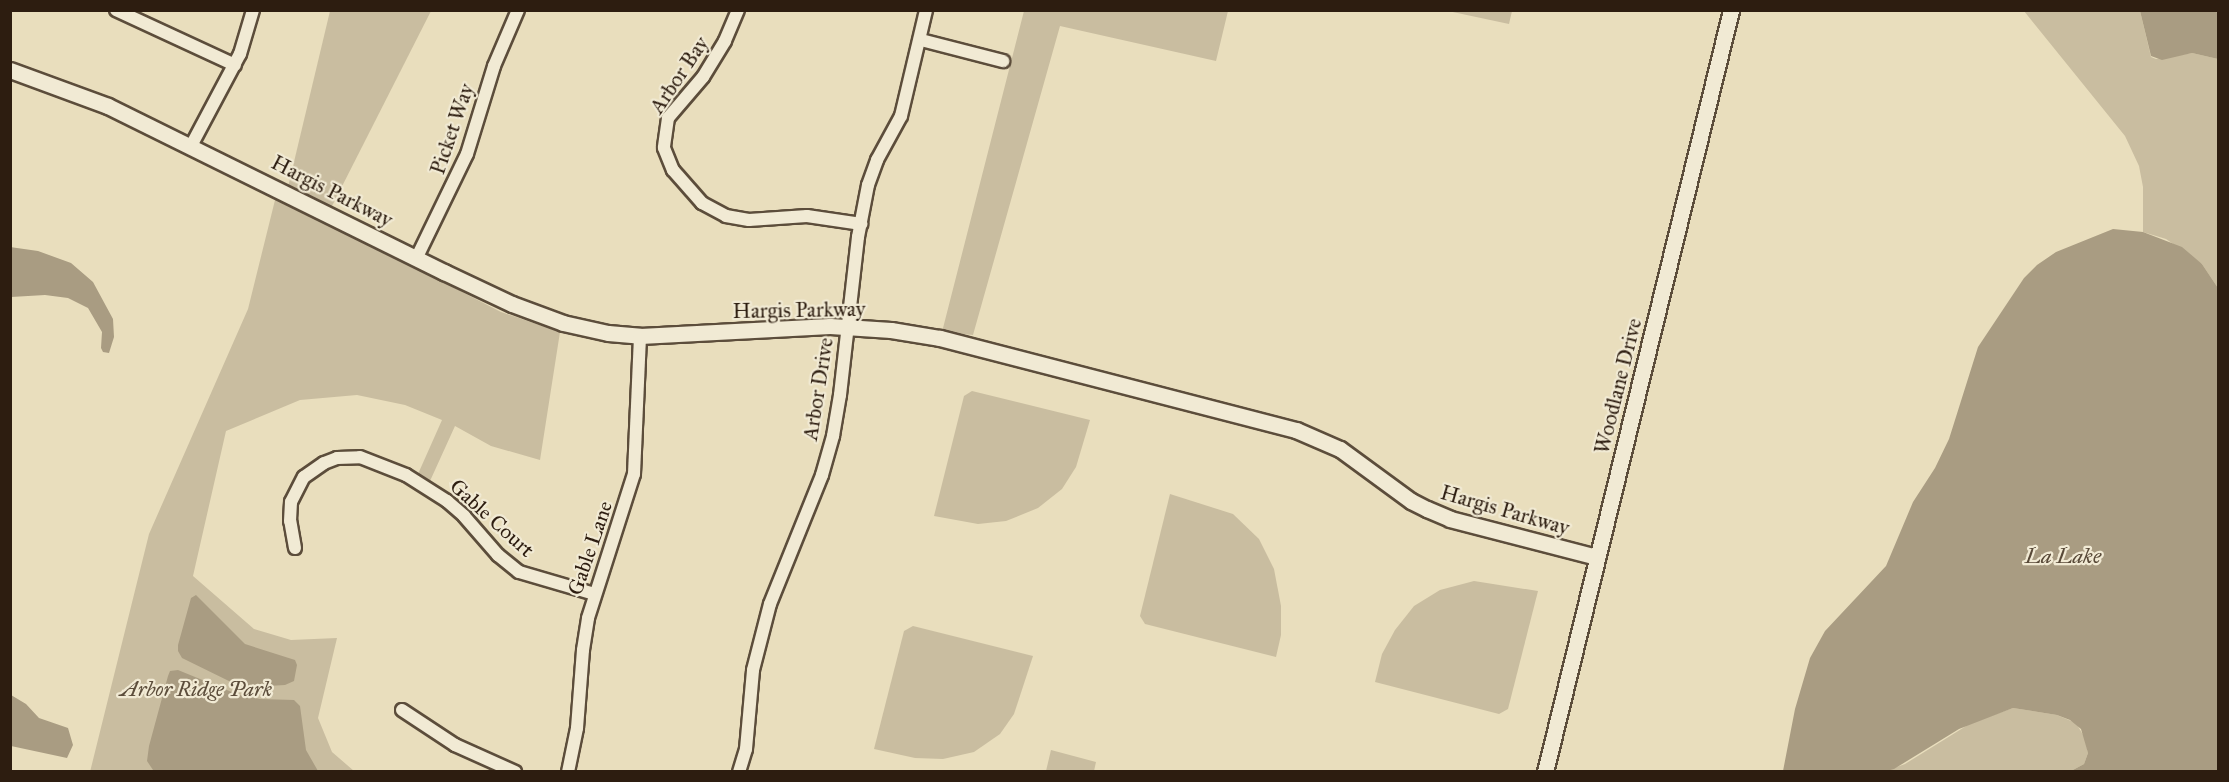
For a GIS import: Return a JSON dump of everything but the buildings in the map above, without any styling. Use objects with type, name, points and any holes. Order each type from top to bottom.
[{"type":"street","points":[[116,10],[234,64]]},
{"type":"street","points":[[191,146],[244,44],[253,10]]},
{"type":"street","name":"Picket Way","points":[[417,257],[467,154],[494,66],[518,10]]},
{"type":"street","name":"Arbor Bay","points":[[738,10],[726,41],[707,71],[668,118],[663,148],[673,170],[702,203],[726,216],[749,220],[807,216],[861,224]]},
{"type":"street","name":"Arbor Drive","points":[[739,771],[746,749],[753,670],[770,604],[815,494],[833,436],[861,224],[874,168],[900,116],[921,40],[926,10]]},
{"type":"street","name":"Woodlane Drive","points":[[1545,771],[1731,10]]},
{"type":"street","points":[[921,40],[1003,61]]},
{"type":"street","name":"Hargis Parkway","points":[[12,72],[108,105],[538,315],[585,329],[640,336],[848,326],[940,338],[1296,430],[1340,449],[1411,501],[1450,519],[1597,557]]},
{"type":"street","name":"Gable Lane","points":[[568,771],[577,728],[583,650],[594,594],[629,495],[634,474],[640,336]]},
{"type":"street","name":"Gable Court","points":[[295,548],[290,510],[297,487],[314,468],[324,462],[337,458],[360,458],[406,475],[447,501],[464,516],[498,555],[519,572],[594,594]]},
{"type":"street","points":[[402,710],[454,745],[515,771]]},
{"type":"green space","points":[[330,11],[431,11],[331,208],[288,187]]},
{"type":"green space","points":[[1024,11],[1228,11],[1216,61],[1060,26],[973,335],[942,332]]},
{"type":"green space","points":[[1448,11],[1512,11],[1509,24]]},
{"type":"green space","points":[[2024,11],[2140,11],[2151,57],[2156,59],[2192,53],[2218,59],[2218,288],[2202,264],[2166,239],[2143,232],[2143,187],[2139,166],[2125,136]]},
{"type":"green space","name":"Arbor Ridge Park","points":[[276,196],[501,312],[560,332],[540,460],[491,446],[455,426],[430,481],[418,474],[442,420],[405,405],[357,395],[300,400],[226,431],[193,576],[254,629],[291,640],[337,638],[318,718],[332,752],[354,771],[90,772],[149,534],[248,309]]},
{"type":"green space","points":[[972,391],[1090,420],[1076,467],[1062,489],[1038,508],[1006,521],[978,524],[934,516],[964,396]]},
{"type":"green space","points":[[1170,494],[1233,514],[1259,539],[1274,569],[1281,606],[1281,635],[1276,657],[1145,624],[1140,616]]},
{"type":"green space","points":[[1474,581],[1538,591],[1508,709],[1499,714],[1375,682],[1382,654],[1395,630],[1414,606],[1440,590]]},
{"type":"green space","points":[[913,626],[1033,656],[1014,714],[1000,734],[974,752],[943,759],[915,758],[874,749],[904,631]]},
{"type":"green space","points":[[2013,708],[2057,715],[2076,723],[2085,738],[2088,753],[2084,764],[2071,771],[1883,772],[1905,764],[1971,723]]},
{"type":"green space","points":[[1051,750],[1096,762],[1094,771],[1046,771]]},
{"type":"water","points":[[2213,10],[2218,13],[2218,59],[2192,53],[2162,60],[2151,56],[2140,11]]},
{"type":"water","name":"La Lake","points":[[2113,229],[2143,232],[2182,247],[2202,264],[2218,288],[2218,771],[2071,771],[2084,764],[2088,753],[2081,729],[2070,720],[2057,715],[2013,708],[1959,729],[1894,769],[1883,772],[1783,771],[1795,709],[1810,658],[1825,631],[1886,566],[1913,502],[1935,468],[1949,439],[1978,347],[2024,278],[2037,265],[2056,252]]},
{"type":"water","points":[[10,247],[38,251],[71,263],[93,282],[113,319],[114,337],[109,353],[103,352],[101,348],[102,332],[88,308],[68,298],[45,295],[11,297]]},
{"type":"water","points":[[196,595],[245,644],[295,660],[297,665],[294,681],[285,685],[249,687],[235,684],[182,658],[178,645],[191,598]]},
{"type":"water","points":[[178,670],[239,695],[260,699],[294,700],[300,706],[306,750],[318,771],[153,770],[147,761],[149,746],[168,676],[170,671]]},
{"type":"water","points":[[11,695],[26,704],[39,718],[68,728],[73,745],[67,758],[11,746]]}]
